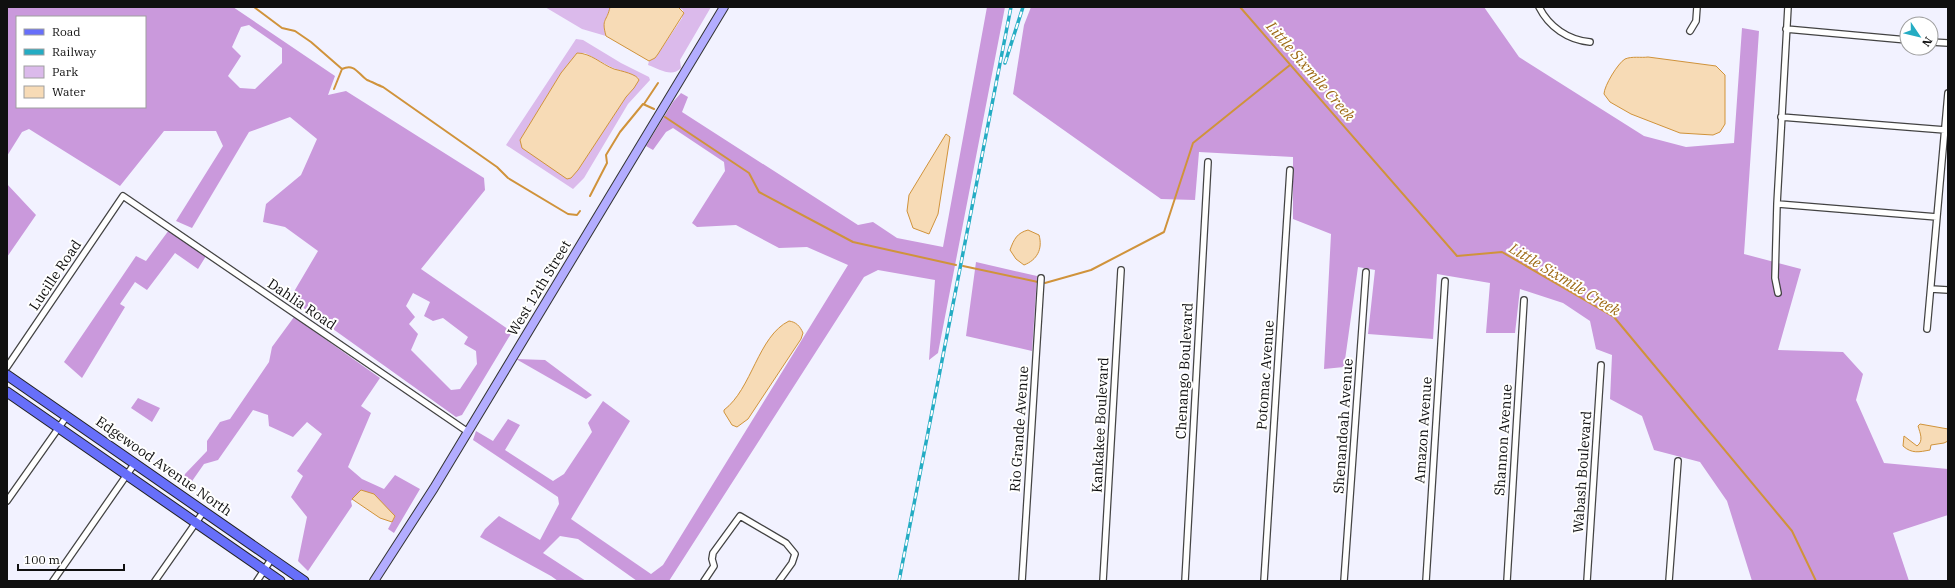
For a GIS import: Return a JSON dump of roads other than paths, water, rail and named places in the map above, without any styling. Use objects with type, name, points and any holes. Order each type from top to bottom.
[{"type":"main road","name":"Edgewood Avenue North","points":[[7,375],[304,581]]},
{"type":"main road","name":"Edgewood Avenue North","points":[[7,392],[280,581]]},
{"type":"street","name":"West 12th Street","points":[[374,581],[434,488],[724,7]]},
{"type":"street","points":[[1539,7],[1552,24],[1563,34],[1576,41],[1590,42]]},
{"type":"street","points":[[1690,31],[1696,21],[1697,7]]},
{"type":"street","points":[[1778,293],[1775,278],[1777,204],[1788,7]]},
{"type":"street","points":[[1786,30],[1899,39]]},
{"type":"street","points":[[1927,329],[1948,93]]},
{"type":"street","points":[[1781,117],[1945,130]]},
{"type":"street","name":"Chenango Boulevard","points":[[1185,581],[1208,162]]},
{"type":"street","name":"Potomac Avenue","points":[[1264,581],[1290,170]]},
{"type":"street","name":"Dahlia Road","points":[[123,196],[468,432]]},
{"type":"street","name":"Lucille Road","points":[[7,367],[123,196]]},
{"type":"street","points":[[1777,204],[1937,217]]},
{"type":"street","name":"Kankakee Boulevard","points":[[1104,581],[1121,270]]},
{"type":"street","name":"Shenandoah Avenue","points":[[1344,581],[1366,272]]},
{"type":"street","name":"Rio Grande Avenue","points":[[1022,581],[1041,278]]},
{"type":"street","name":"Amazon Avenue","points":[[1426,581],[1445,281]]},
{"type":"street","points":[[1931,289],[1948,290]]},
{"type":"street","name":"Shannon Avenue","points":[[1507,581],[1524,300]]},
{"type":"street","name":"Wabash Boulevard","points":[[1587,581],[1601,365]]},
{"type":"street","points":[[7,501],[67,416]]},
{"type":"street","points":[[1669,581],[1678,461]]},
{"type":"street","points":[[53,581],[135,463]]},
{"type":"street","points":[[155,581],[204,511]]},
{"type":"street","points":[[704,581],[714,566],[712,559],[713,553],[740,516],[786,543],[794,554],[792,563],[779,581]]},
{"type":"street","points":[[256,581],[272,558]]},
{"type":"water","points":[[610,7],[678,7],[684,13],[658,54],[655,58],[649,61],[606,36],[604,23]]},
{"type":"water","points":[[577,53],[582,53],[609,67],[632,74],[639,80],[626,97],[578,170],[571,178],[567,179],[522,148],[520,140],[561,73]]},
{"type":"water","points":[[1634,57],[1648,57],[1716,66],[1725,75],[1725,124],[1720,132],[1713,135],[1680,133],[1631,114],[1610,102],[1604,94],[1605,90],[1609,80],[1622,61]]},
{"type":"water","points":[[946,134],[950,137],[938,214],[929,234],[913,228],[907,211],[909,195]]},
{"type":"water","points":[[1028,230],[1039,235],[1040,245],[1036,257],[1024,265],[1016,259],[1010,250],[1016,237]]},
{"type":"water","points":[[789,321],[796,323],[801,328],[803,333],[801,339],[748,419],[737,427],[732,425],[724,410],[734,401],[742,389],[762,350],[770,338],[778,328]]},
{"type":"water","points":[[1920,424],[1948,429],[1948,441],[1931,445],[1930,450],[1926,451],[1916,452],[1906,449],[1903,446],[1904,436],[1917,446],[1919,444],[1921,437],[1918,426]]},
{"type":"water","points":[[361,490],[374,494],[395,516],[392,522],[380,518],[352,499]]},
{"type":"waterway","points":[[254,7],[282,28],[295,31],[311,42],[342,69],[350,67],[353,68],[367,80],[383,87],[497,167],[508,178],[568,214],[577,215],[580,211]]},
{"type":"waterway","name":"Little Sixmile Creek","points":[[1240,7],[1457,256],[1502,252],[1614,317],[1792,531],[1816,581]]},
{"type":"waterway","points":[[1045,283],[1091,270],[1164,232],[1193,143],[1290,65]]},
{"type":"waterway","points":[[334,89],[342,69]]},
{"type":"waterway","points":[[644,104],[658,83]]},
{"type":"waterway","points":[[590,196],[607,163],[606,155],[620,132],[643,104],[654,109]]},
{"type":"waterway","points":[[665,117],[749,173],[759,192],[853,242],[956,265]]},
{"type":"waterway","points":[[963,266],[1038,282]]},
{"type":"railway","points":[[899,581],[1011,7]]},
{"type":"railway","points":[[1005,63],[1023,7]]}]
